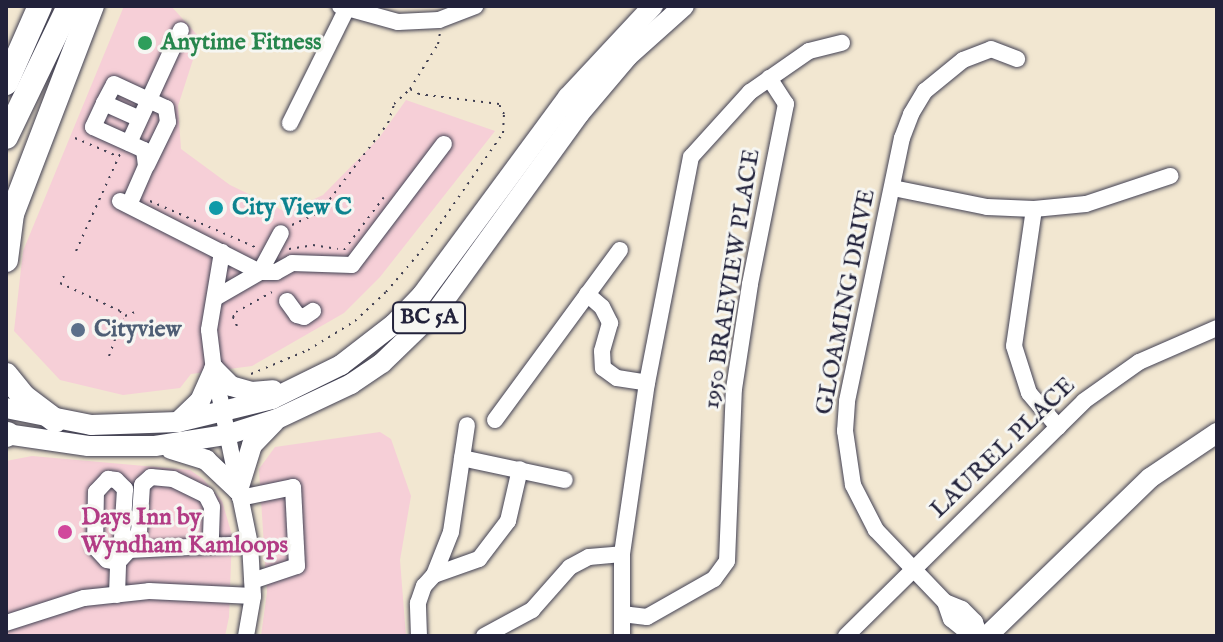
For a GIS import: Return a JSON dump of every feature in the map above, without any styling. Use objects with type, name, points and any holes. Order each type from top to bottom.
[{"type":"highway","points":[[6,40],[29,6]]},
{"type":"highway","points":[[6,83],[40,6]]},
{"type":"highway","points":[[6,137],[69,6]]},
{"type":"highway","points":[[6,260],[12,214],[92,6]]},
{"type":"highway","points":[[6,375],[24,397],[55,420]]},
{"type":"main road","name":"BC 5A","points":[[6,408],[91,425],[178,422],[223,414],[304,384],[369,345],[422,295],[568,97],[653,6]]},
{"type":"main road","name":"BC 5A","points":[[7,434],[88,446],[155,446],[226,435],[277,419],[351,384],[409,340],[470,266],[579,114],[628,56],[684,6]]},
{"type":"main road","points":[[178,422],[206,391],[214,369],[231,386],[252,392],[304,384]]},
{"type":"main road","points":[[239,494],[252,445],[277,419]]},
{"type":"main road","points":[[987,636],[1150,478],[1217,433]]},
{"type":"main road","points":[[155,446],[191,453],[206,460],[239,494]]},
{"type":"street","points":[[290,123],[343,8],[398,22],[439,20],[475,6]]},
{"type":"street","points":[[123,149],[181,30]]},
{"type":"street","name":"1950 BRAEVIEW PLACE","points":[[622,636],[622,554],[647,383],[691,157],[750,92],[809,51],[842,43]]},
{"type":"street","name":"GLOAMING DRIVE","points":[[980,636],[975,622],[962,609],[945,602],[876,530],[863,509],[846,459],[845,431],[847,401],[902,138],[925,91],[963,60],[991,49],[1017,59]]},
{"type":"street","name":"1950 BRAEVIEW PLACE","points":[[622,614],[647,617],[714,579],[727,561],[734,389],[750,284],[786,104],[769,78]]},
{"type":"street","points":[[146,166],[144,150],[123,149],[93,127],[114,84],[166,108],[168,122],[146,166],[124,203],[268,272],[297,315],[304,317],[313,311]]},
{"type":"street","points":[[104,103],[140,119]]},
{"type":"street","points":[[215,298],[292,263],[310,261],[352,265],[444,144]]},
{"type":"street","points":[[893,188],[987,207],[1034,209],[1086,204],[1170,176]]},
{"type":"street","points":[[1034,209],[1014,346],[1019,371],[1029,393],[1058,427]]},
{"type":"street","points":[[268,272],[281,233]]},
{"type":"street","points":[[495,420],[620,250]]},
{"type":"street","points":[[222,252],[209,330],[226,435],[250,544],[253,589],[246,636]]},
{"type":"street","points":[[587,294],[602,307],[610,323],[602,351],[603,368],[617,378],[647,383]]},
{"type":"street","name":"LAUREL PLACE","points":[[846,636],[1096,392],[1139,362],[1217,328]]},
{"type":"street","points":[[419,636],[418,603],[434,575],[451,532],[467,425]]},
{"type":"street","points":[[462,458],[565,480]]},
{"type":"street","points":[[434,575],[479,559],[508,521],[520,469]]},
{"type":"street","points":[[117,595],[123,556],[139,532],[142,485],[151,477],[173,479],[206,495],[212,507],[211,545]]},
{"type":"street","points":[[6,623],[84,598],[149,591],[253,589],[297,566],[293,487],[239,494]]},
{"type":"street","points":[[123,556],[211,545],[250,544]]},
{"type":"street","points":[[484,636],[532,610],[570,567],[589,557],[622,554]]},
{"type":"street","name":"GLOAMING DRIVE","points":[[945,602],[951,619],[972,636]]},
{"type":"path","points":[[281,233],[320,212],[388,123],[394,104],[410,89]]},
{"type":"path","points":[[75,138],[123,149],[76,251]]},
{"type":"path","points":[[290,255],[289,249],[293,246],[344,250],[384,197]]},
{"type":"path","points":[[152,200],[263,251]]},
{"type":"path","points":[[64,276],[60,283],[120,311],[123,316],[125,322],[109,356]]},
{"type":"path","points":[[237,326],[233,317],[236,312],[281,295]]},
{"type":"path","points":[[123,316],[135,312]]},
{"type":"shaded area","points":[[124,6],[171,6],[200,38],[178,106],[181,149],[230,185],[286,212],[323,195],[379,138],[406,100],[495,131],[380,277],[344,313],[252,366],[191,374],[180,388],[123,395],[60,380],[14,331],[23,251]]},
{"type":"shaded area","points":[[380,432],[391,439],[411,496],[400,560],[406,636],[261,636],[267,592],[259,469],[275,447]]},
{"type":"shaded area","points":[[32,456],[190,470],[203,479],[222,501],[232,535],[229,617],[225,636],[6,636],[6,461]]},
{"type":"place","name":"Anytime Fitness","points":[[145,43]]},
{"type":"place","name":"City View C","points":[[216,208]]},
{"type":"place","name":"Cityview","points":[[78,330]]},
{"type":"place","name":"Days Inn by Wyndham Kamloops","points":[[65,532]]}]
